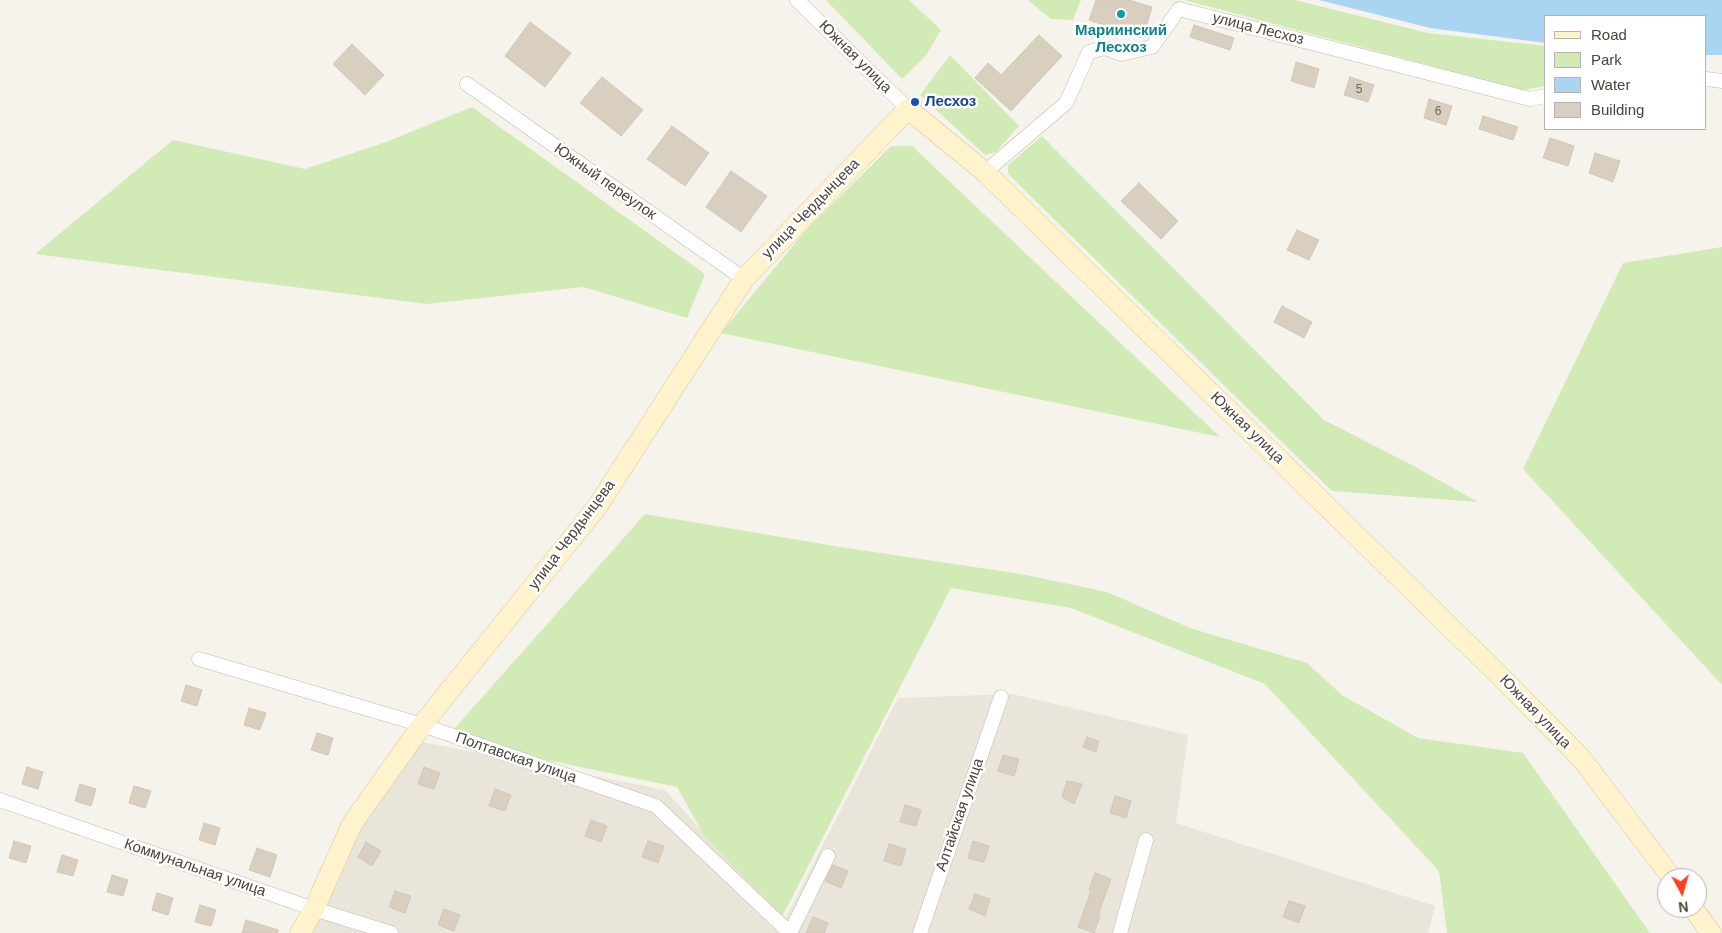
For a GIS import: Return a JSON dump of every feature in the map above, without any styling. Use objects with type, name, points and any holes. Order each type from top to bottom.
[{"type":"street","name":"Южная улица","points":[[797,0],[908,109],[985,172],[1497,673],[1581,758],[1664,868]]},
{"type":"street","name":"улица Лесхоз","points":[[985,172],[1066,103],[1089,52],[1105,48],[1120,54],[1152,47],[1179,9],[1530,99],[1544,96]]},
{"type":"street","points":[[1707,79],[1722,81]]},
{"type":"street","name":"Южный переулок","points":[[467,84],[744,279]]},
{"type":"street","name":"улица Чердынцева","points":[[300,933],[314,909],[352,824],[422,725],[597,507],[744,279],[908,109]]},
{"type":"street","name":"Полтавская улица","points":[[199,659],[422,725],[656,806],[790,933]]},
{"type":"street","name":"Алтайская улица","points":[[920,933],[1001,697]]},
{"type":"street","name":"Коммунальная улица","points":[[0,800],[314,909],[391,933]]},
{"type":"street","points":[[1120,933],[1146,840]]},
{"type":"street","points":[[790,933],[828,856]]},
{"type":"street","points":[[1700,918],[1711,933]]},
{"type":"shaded area","points":[[1012,694],[1188,735],[1176,823],[1435,906],[1428,933],[307,933],[357,830],[418,741],[665,790],[784,921],[898,698]]},
{"type":"green space","points":[[826,0],[909,0],[941,30],[925,57],[902,79]]},
{"type":"green space","points":[[1029,0],[1081,0],[1073,20],[1051,19]]},
{"type":"green space","points":[[1184,0],[1295,0],[1428,33],[1544,46],[1544,86],[1522,90]]},
{"type":"green space","points":[[950,55],[1019,126],[996,152],[985,155],[920,95]]},
{"type":"green space","points":[[472,107],[705,274],[687,318],[583,287],[427,304],[35,254],[173,140],[305,169],[386,142]]},
{"type":"green space","points":[[1042,136],[1324,420],[1410,464],[1478,502],[1332,491],[1008,174],[1008,165]]},
{"type":"green space","points":[[891,146],[912,146],[1220,437],[721,333],[806,230]]},
{"type":"green space","points":[[1722,247],[1722,685],[1523,469],[1623,263]]},
{"type":"green space","points":[[645,514],[840,547],[1021,574],[1107,592],[1190,628],[1307,663],[1342,695],[1418,738],[1523,753],[1650,933],[1447,933],[1439,871],[1265,684],[1071,608],[951,588],[782,917],[705,837],[677,787],[445,739]]},
{"type":"water","points":[[1319,0],[1722,0],[1722,55],[1707,55],[1707,15],[1544,15],[1544,43],[1430,28]]},
{"type":"building","name":"Мариинский Лесхоз","points":[[1096,0],[1129,0],[1152,7],[1143,38],[1089,20]]},
{"type":"building","points":[[530,22],[571,53],[545,87],[505,56]]},
{"type":"building","points":[[1194,25],[1234,38],[1230,50],[1190,37]]},
{"type":"building","points":[[1039,35],[1062,56],[1011,111],[975,78],[988,63],[1001,75]]},
{"type":"building","points":[[352,44],[384,75],[365,95],[333,64]]},
{"type":"building","points":[[1296,62],[1319,69],[1314,88],[1291,81]]},
{"type":"building","points":[[602,77],[643,110],[621,136],[580,103]]},
{"type":"building","points":[[1350,77],[1374,85],[1368,102],[1344,95]]},
{"type":"building","points":[[1429,99],[1452,106],[1446,125],[1424,118]]},
{"type":"building","points":[[1483,116],[1518,127],[1513,140],[1479,129]]},
{"type":"building","points":[[672,126],[709,153],[685,186],[647,159]]},
{"type":"building","points":[[1550,138],[1574,146],[1568,166],[1543,158]]},
{"type":"building","points":[[1595,153],[1620,161],[1613,182],[1589,173]]},
{"type":"building","points":[[731,171],[767,196],[741,232],[706,207]]},
{"type":"building","points":[[1139,183],[1178,221],[1161,239],[1121,201]]},
{"type":"building","points":[[1297,230],[1319,240],[1309,260],[1287,250]]},
{"type":"building","points":[[1282,306],[1312,322],[1304,338],[1274,322]]},
{"type":"building","points":[[186,685],[202,690],[197,706],[181,701]]},
{"type":"building","points":[[249,708],[266,713],[260,730],[244,725]]},
{"type":"building","points":[[317,733],[333,738],[328,755],[311,750]]},
{"type":"building","points":[[1087,737],[1099,741],[1096,752],[1083,747]]},
{"type":"building","points":[[1003,755],[1019,759],[1014,776],[998,771]]},
{"type":"building","points":[[27,767],[43,772],[38,789],[22,784]]},
{"type":"building","points":[[424,767],[440,773],[434,789],[418,784]]},
{"type":"building","points":[[1067,781],[1082,784],[1074,804],[1062,797]]},
{"type":"building","points":[[80,784],[96,789],[91,806],[75,801]]},
{"type":"building","points":[[134,786],[151,791],[145,808],[129,803]]},
{"type":"building","points":[[495,789],[511,795],[505,811],[489,806]]},
{"type":"building","points":[[1115,796],[1131,801],[1126,818],[1110,813]]},
{"type":"building","points":[[905,805],[921,810],[916,826],[900,822]]},
{"type":"building","points":[[591,820],[607,826],[601,842],[585,836]]},
{"type":"building","points":[[204,823],[220,828],[215,845],[199,840]]},
{"type":"building","points":[[14,841],[31,846],[26,863],[9,858]]},
{"type":"building","points":[[648,841],[664,846],[658,863],[642,857]]},
{"type":"building","points":[[973,841],[989,846],[984,862],[968,858]]},
{"type":"building","points":[[366,842],[381,851],[372,866],[358,857]]},
{"type":"building","points":[[889,844],[906,849],[901,866],[884,861]]},
{"type":"building","points":[[257,848],[277,855],[270,877],[249,870]]},
{"type":"building","points":[[62,855],[78,860],[73,876],[57,872]]},
{"type":"building","points":[[833,865],[848,871],[841,888],[825,881]]},
{"type":"building","points":[[1095,873],[1111,879],[1098,915],[1100,916],[1094,933],[1078,927],[1091,891],[1089,890]]},
{"type":"building","points":[[112,875],[128,880],[123,896],[107,892]]},
{"type":"building","points":[[395,891],[411,896],[405,913],[389,907]]},
{"type":"building","points":[[157,893],[173,898],[168,915],[152,910]]},
{"type":"building","points":[[975,894],[990,899],[985,916],[969,909]]},
{"type":"building","points":[[1289,901],[1305,906],[1299,923],[1283,917]]},
{"type":"building","points":[[200,905],[216,910],[211,926],[195,922]]},
{"type":"building","points":[[444,909],[460,915],[454,931],[438,925]]},
{"type":"building","points":[[813,917],[828,923],[824,933],[806,933]]},
{"type":"building","points":[[246,920],[278,930],[278,933],[242,933]]},
{"type":"place","name":"Мариинский Лесхоз","points":[[1121,14]]},
{"type":"place","name":"Лесхоз","points":[[915,102]]}]
